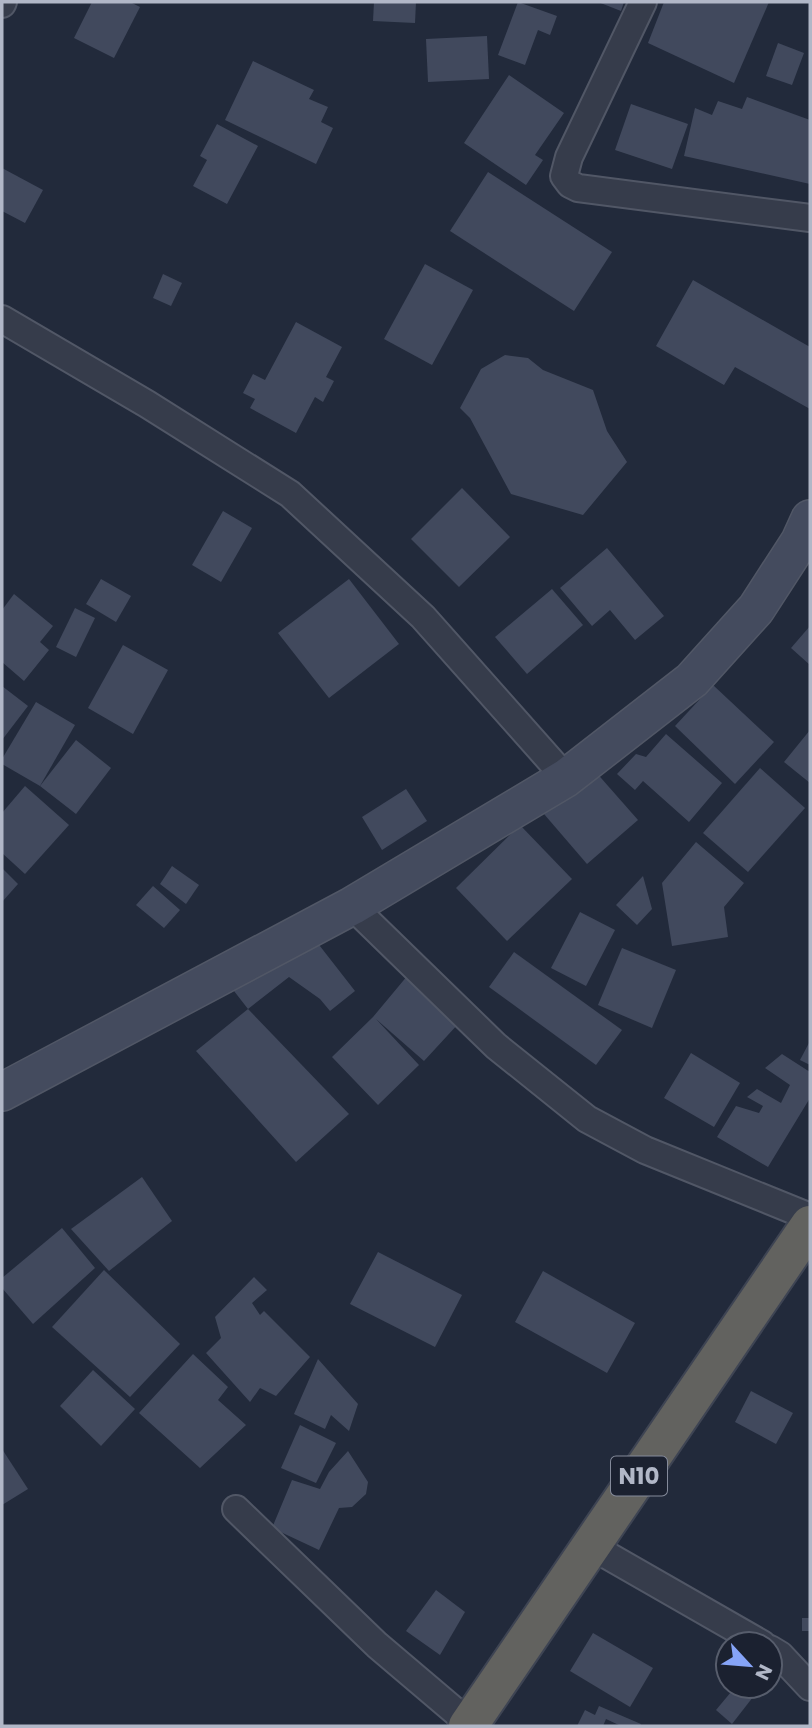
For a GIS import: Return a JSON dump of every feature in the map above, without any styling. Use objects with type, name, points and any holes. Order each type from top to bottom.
[{"type":"highway","name":"N10","points":[[469,1725],[591,1546],[803,1250]]},
{"type":"main road","points":[[2,1092],[352,906],[566,778],[692,680],[756,609],[800,541],[810,519]]},
{"type":"street","points":[[643,2],[569,156],[564,176],[570,184],[578,188],[810,218]]},
{"type":"street","points":[[2,319],[147,404],[290,494],[423,617],[566,778]]},
{"type":"street","points":[[352,906],[496,1046],[587,1119],[645,1150],[810,1217]]},
{"type":"street","points":[[236,1509],[377,1645],[469,1725]]},
{"type":"street","points":[[591,1546],[738,1630]]},
{"type":"street","points":[[784,1659],[810,1687]]},
{"type":"building","points":[[92,2],[130,2],[140,7],[114,58],[74,38]]},
{"type":"building","points":[[374,2],[416,2],[415,23],[373,21]]},
{"type":"building","points":[[518,2],[557,16],[550,35],[538,30],[525,65],[498,55]]},
{"type":"building","points":[[598,2],[624,2],[621,11]]},
{"type":"building","points":[[664,2],[769,2],[734,83],[648,43]]},
{"type":"building","points":[[487,36],[489,79],[428,82],[426,39]]},
{"type":"building","points":[[778,43],[804,53],[792,85],[766,76]]},
{"type":"building","points":[[253,61],[314,90],[309,99],[328,107],[321,122],[333,128],[316,164],[225,120]]},
{"type":"building","points":[[509,75],[564,113],[535,155],[543,160],[526,185],[464,143]]},
{"type":"building","points":[[747,97],[810,120],[810,184],[684,156],[695,108],[712,115],[718,101],[742,109]]},
{"type":"building","points":[[631,104],[688,124],[672,169],[615,150]]},
{"type":"building","points":[[217,124],[258,146],[227,204],[193,186],[207,160],[200,156]]},
{"type":"building","points":[[2,168],[43,190],[25,223],[2,211]]},
{"type":"building","points":[[488,172],[612,252],[574,311],[450,231]]},
{"type":"building","points":[[425,264],[473,290],[432,365],[384,339]]},
{"type":"building","points":[[163,274],[182,283],[171,306],[153,298]]},
{"type":"building","points":[[693,280],[810,347],[810,409],[735,367],[724,385],[656,346]]},
{"type":"building","points":[[296,322],[342,347],[326,377],[334,381],[323,402],[315,397],[296,433],[250,408],[255,399],[243,393],[253,374],[265,380]]},
{"type":"building","points":[[505,355],[528,358],[543,370],[593,390],[607,431],[627,462],[583,515],[511,494],[470,418],[460,408],[481,369]]},
{"type":"building","points":[[462,488],[510,537],[459,587],[411,539]]},
{"type":"building","points":[[223,511],[252,528],[221,582],[192,565]]},
{"type":"building","points":[[607,548],[664,616],[635,640],[610,610],[592,626],[560,588]]},
{"type":"building","points":[[101,579],[131,596],[116,622],[86,604]]},
{"type":"building","points":[[349,579],[399,644],[329,698],[278,633]]},
{"type":"building","points":[[552,589],[583,625],[527,674],[495,637]]},
{"type":"building","points":[[14,594],[53,626],[40,642],[49,650],[24,681],[2,662],[2,610]]},
{"type":"building","points":[[75,608],[95,618],[76,657],[56,647]]},
{"type":"building","points":[[810,626],[810,665],[791,648]]},
{"type":"building","points":[[123,645],[168,670],[133,734],[88,708]]},
{"type":"building","points":[[713,685],[774,742],[735,784],[675,726]]},
{"type":"building","points":[[2,686],[28,706],[2,740]]},
{"type":"building","points":[[36,702],[75,725],[40,786],[2,764],[2,759]]},
{"type":"building","points":[[810,730],[810,783],[784,762]]},
{"type":"building","points":[[666,734],[722,783],[689,822],[643,781],[635,790],[617,774],[636,754],[646,757]]},
{"type":"building","points":[[76,740],[111,768],[76,814],[40,786]]},
{"type":"building","points":[[760,768],[805,808],[748,872],[703,833]]},
{"type":"building","points":[[594,770],[638,820],[587,864],[544,814]]},
{"type":"building","points":[[25,786],[69,825],[25,874],[2,853],[2,813]]},
{"type":"building","points":[[406,789],[427,821],[382,850],[362,817]]},
{"type":"building","points":[[520,825],[572,879],[507,941],[456,888]]},
{"type":"building","points":[[696,842],[744,883],[724,907],[728,937],[672,946],[662,883]]},
{"type":"building","points":[[172,866],[199,885],[186,904],[160,884]]},
{"type":"building","points":[[2,868],[18,884],[2,902]]},
{"type":"building","points":[[643,876],[652,909],[637,925],[616,905]]},
{"type":"building","points":[[153,886],[180,910],[164,928],[136,905]]},
{"type":"building","points":[[580,912],[615,930],[586,986],[551,968]]},
{"type":"building","points":[[309,932],[355,991],[330,1011],[320,999],[289,977],[248,1009],[234,991]]},
{"type":"building","points":[[622,948],[676,970],[652,1028],[598,1005]]},
{"type":"building","points":[[514,952],[622,1030],[596,1065],[489,987]]},
{"type":"building","points":[[408,975],[459,1023],[424,1061],[376,1019],[419,1065],[378,1105],[332,1057],[373,1017]]},
{"type":"building","points":[[248,1009],[349,1114],[296,1162],[196,1051]]},
{"type":"building","points":[[810,1041],[810,1065],[800,1060]]},
{"type":"building","points":[[691,1053],[740,1083],[714,1127],[664,1098]]},
{"type":"building","points":[[782,1054],[810,1072],[810,1098],[768,1167],[717,1137],[736,1106],[759,1113],[763,1106],[747,1097],[757,1089],[781,1103],[790,1085],[765,1068]]},
{"type":"building","points":[[142,1177],[172,1221],[109,1271],[71,1229]]},
{"type":"building","points":[[62,1228],[95,1268],[33,1324],[2,1288],[2,1278]]},
{"type":"building","points":[[378,1252],[462,1295],[435,1347],[350,1304]]},
{"type":"building","points":[[104,1270],[180,1344],[130,1397],[52,1327]]},
{"type":"building","points":[[543,1271],[635,1323],[607,1373],[515,1322]]},
{"type":"building","points":[[254,1277],[267,1290],[252,1303],[260,1315],[264,1311],[310,1357],[276,1396],[260,1388],[250,1402],[206,1353],[221,1338],[215,1317]]},
{"type":"building","points":[[193,1354],[228,1387],[218,1400],[246,1425],[200,1468],[139,1413]]},
{"type":"building","points":[[318,1359],[358,1404],[349,1431],[331,1415],[325,1429],[294,1414]]},
{"type":"building","points":[[93,1370],[135,1409],[101,1446],[60,1406]]},
{"type":"building","points":[[751,1391],[793,1413],[776,1444],[735,1422]]},
{"type":"building","points":[[300,1425],[336,1443],[316,1483],[281,1468]]},
{"type":"building","points":[[2,1449],[28,1489],[2,1505]]},
{"type":"building","points":[[348,1451],[368,1482],[366,1494],[352,1507],[339,1508],[319,1550],[272,1528],[292,1480],[320,1489],[329,1472]]},
{"type":"building","points":[[436,1590],[465,1612],[440,1655],[406,1631]]},
{"type":"building","points":[[802,1618],[810,1618],[810,1631],[802,1631]]},
{"type":"building","points":[[593,1633],[653,1668],[630,1707],[570,1671]]},
{"type":"building","points":[[724,1700],[751,1700],[732,1724],[716,1710]]},
{"type":"building","points":[[599,1706],[641,1724],[621,1726],[606,1719],[603,1726],[577,1726],[585,1710],[595,1715]]}]
